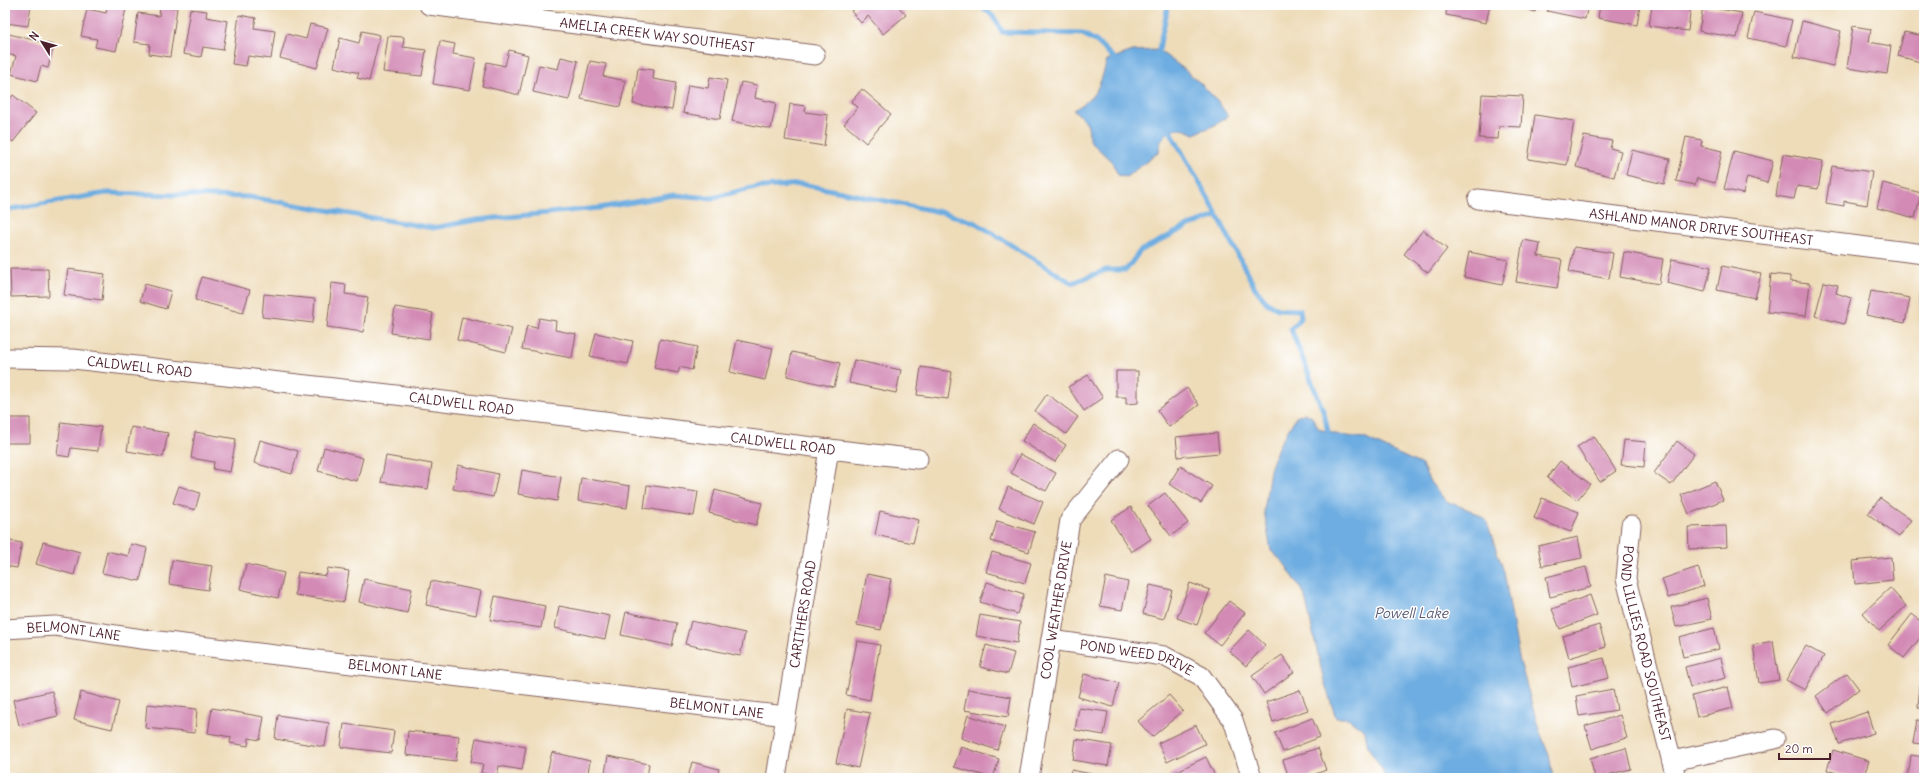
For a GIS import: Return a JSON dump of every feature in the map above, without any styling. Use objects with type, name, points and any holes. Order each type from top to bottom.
[{"type":"street","name":"AMELIA CREEK WAY SOUTHEAST","points":[[429,5],[815,55]]},
{"type":"street","name":"ASHLAND MANOR DRIVE SOUTHEAST","points":[[1478,200],[1924,254]]},
{"type":"street","name":"CALDWELL ROAD","points":[[5,358],[73,358],[388,394],[829,450],[918,459]]},
{"type":"street","name":"CARITHERS ROAD","points":[[776,778],[829,450]]},
{"type":"street","name":"COOL WEATHER DRIVE","points":[[1029,778],[1070,520],[1119,459]]},
{"type":"street","name":"POND LILLIES ROAD SOUTHEAST","points":[[1631,525],[1626,579],[1674,769],[1775,739]]},
{"type":"street","name":"BELMONT LANE","points":[[5,629],[55,626],[142,639],[786,716]]},
{"type":"street","name":"POND WEED DRIVE","points":[[1051,640],[1164,656],[1201,676],[1233,720],[1252,778]]},
{"type":"water","points":[[1158,50],[1178,64],[1205,88],[1228,116],[1215,125],[1194,134],[1182,129],[1170,131],[1162,139],[1159,152],[1126,177],[1118,175],[1112,162],[1089,140],[1088,125],[1073,110],[1088,100],[1097,90],[1107,60],[1133,51]]},
{"type":"water","name":"Powell Lake","points":[[1305,413],[1312,417],[1319,429],[1339,435],[1364,438],[1422,465],[1430,482],[1446,501],[1472,511],[1486,520],[1504,572],[1519,658],[1539,730],[1549,754],[1553,778],[1384,778],[1383,771],[1368,747],[1365,731],[1348,718],[1336,718],[1324,681],[1304,593],[1284,563],[1271,551],[1264,511],[1270,470],[1278,447],[1296,417]]},
{"type":"building","points":[[5,5],[31,5],[28,26],[5,23]]},
{"type":"building","points":[[107,5],[127,5],[116,51],[95,47],[97,39],[81,36],[87,9],[106,13]]},
{"type":"building","points":[[160,5],[177,8],[170,57],[149,54],[150,44],[134,42],[138,13],[159,16]]},
{"type":"building","points":[[858,5],[897,5],[906,15],[883,34],[868,16],[861,23],[851,11]]},
{"type":"building","points":[[1447,5],[1490,5],[1486,23],[1446,15]]},
{"type":"building","points":[[1511,5],[1537,5],[1535,12]]},
{"type":"building","points":[[1548,5],[1588,5],[1585,19],[1547,11]]},
{"type":"building","points":[[1600,5],[1640,5],[1637,25],[1598,18]]},
{"type":"building","points":[[1652,5],[1691,5],[1688,31],[1649,26]]},
{"type":"building","points":[[1703,6],[1742,13],[1737,38],[1699,31]]},
{"type":"building","points":[[190,9],[207,11],[206,17],[228,21],[223,50],[203,47],[201,57],[183,54]]},
{"type":"building","points":[[1754,12],[1792,20],[1786,46],[1748,38]]},
{"type":"building","points":[[239,15],[256,18],[254,28],[275,31],[271,59],[248,56],[246,66],[232,64]]},
{"type":"building","points":[[1802,21],[1841,31],[1833,66],[1794,57]]},
{"type":"building","points":[[310,24],[328,28],[317,68],[280,58],[287,34],[306,39]]},
{"type":"building","points":[[1853,26],[1871,29],[1869,42],[1891,46],[1887,74],[1847,68]]},
{"type":"building","points":[[362,31],[380,35],[369,81],[357,78],[359,73],[334,67],[340,38],[359,43]]},
{"type":"building","points":[[1904,32],[1924,36],[1924,63],[1898,56]]},
{"type":"building","points":[[5,33],[54,45],[48,68],[41,66],[37,81],[11,74],[16,56],[5,54]]},
{"type":"building","points":[[388,36],[404,37],[403,47],[426,50],[422,76],[383,72]]},
{"type":"building","points":[[440,41],[455,44],[453,54],[476,58],[470,90],[433,84]]},
{"type":"building","points":[[509,50],[528,55],[519,95],[482,86],[487,62],[505,66]]},
{"type":"building","points":[[561,57],[578,61],[569,100],[533,92],[539,65],[558,69]]},
{"type":"building","points":[[590,61],[606,64],[603,76],[626,81],[620,107],[581,99]]},
{"type":"building","points":[[638,68],[654,70],[653,79],[676,83],[672,110],[633,104]]},
{"type":"building","points":[[710,77],[727,80],[720,119],[683,113],[688,85],[708,88]]},
{"type":"building","points":[[741,82],[757,85],[755,98],[776,103],[771,129],[732,121]]},
{"type":"building","points":[[862,89],[891,114],[866,143],[844,124],[858,107],[851,102]]},
{"type":"building","points":[[1482,94],[1523,96],[1521,127],[1499,126],[1498,139],[1479,138]]},
{"type":"building","points":[[13,95],[36,113],[13,142],[5,136],[5,105]]},
{"type":"building","points":[[790,104],[806,106],[805,112],[828,115],[824,146],[785,140]]},
{"type":"building","points":[[1535,115],[1574,121],[1567,165],[1528,159]]},
{"type":"building","points":[[1584,136],[1612,141],[1610,148],[1621,151],[1614,177],[1576,167]]},
{"type":"building","points":[[1686,137],[1702,140],[1701,146],[1722,151],[1715,183],[1697,178],[1695,185],[1676,181]]},
{"type":"building","points":[[1632,150],[1670,159],[1664,184],[1626,175]]},
{"type":"building","points":[[1734,151],[1773,161],[1767,183],[1747,177],[1743,194],[1724,189]]},
{"type":"building","points":[[1783,154],[1823,161],[1818,189],[1797,186],[1794,199],[1776,196]]},
{"type":"building","points":[[1832,166],[1872,172],[1867,205],[1844,201],[1844,206],[1826,203]]},
{"type":"building","points":[[1883,183],[1921,193],[1915,218],[1877,208]]},
{"type":"building","points":[[1423,230],[1447,249],[1428,273],[1404,254]]},
{"type":"building","points":[[1523,240],[1540,243],[1538,256],[1562,260],[1557,288],[1516,282]]},
{"type":"building","points":[[1574,247],[1613,253],[1609,279],[1569,272]]},
{"type":"building","points":[[1469,252],[1508,260],[1502,285],[1464,277]]},
{"type":"building","points":[[1624,252],[1663,259],[1659,284],[1620,277]]},
{"type":"building","points":[[1672,259],[1711,267],[1705,292],[1667,283]]},
{"type":"building","points":[[1722,266],[1761,274],[1755,298],[1717,290]]},
{"type":"building","points":[[10,269],[48,269],[49,296],[11,297]]},
{"type":"building","points":[[68,269],[105,274],[102,300],[64,295]]},
{"type":"building","points":[[1771,274],[1790,276],[1790,281],[1810,283],[1806,316],[1767,312]]},
{"type":"building","points":[[202,277],[250,290],[243,313],[195,300]]},
{"type":"building","points":[[1824,282],[1838,285],[1836,293],[1851,298],[1844,324],[1815,316]]},
{"type":"building","points":[[332,283],[346,285],[345,294],[368,297],[363,332],[327,327]]},
{"type":"building","points":[[145,284],[171,291],[166,309],[140,301]]},
{"type":"building","points":[[1871,291],[1910,298],[1905,323],[1866,315]]},
{"type":"building","points":[[264,294],[315,299],[313,323],[262,317]]},
{"type":"building","points":[[1920,294],[1924,294],[1924,332],[1921,332]]},
{"type":"building","points":[[395,307],[433,313],[429,339],[391,333]]},
{"type":"building","points":[[462,317],[512,329],[506,352],[457,340]]},
{"type":"building","points":[[539,318],[556,321],[555,330],[576,334],[572,358],[522,349],[527,326],[537,328]]},
{"type":"building","points":[[596,333],[633,341],[628,364],[590,356]]},
{"type":"building","points":[[660,339],[697,347],[692,370],[680,367],[678,373],[654,368]]},
{"type":"building","points":[[737,340],[773,348],[765,380],[730,372]]},
{"type":"building","points":[[792,352],[840,363],[834,387],[787,376]]},
{"type":"building","points":[[854,360],[901,370],[896,393],[849,383]]},
{"type":"building","points":[[921,367],[952,372],[948,399],[917,395]]},
{"type":"building","points":[[1116,371],[1138,371],[1138,403],[1126,404],[1126,397],[1116,397]]},
{"type":"building","points":[[1088,375],[1103,398],[1084,411],[1068,387]]},
{"type":"building","points":[[1187,388],[1199,405],[1169,427],[1157,410]]},
{"type":"building","points":[[1047,394],[1078,417],[1066,434],[1035,411]]},
{"type":"building","points":[[5,418],[30,418],[30,443],[5,443]]},
{"type":"building","points":[[61,422],[101,427],[98,451],[71,448],[69,457],[57,455]]},
{"type":"building","points":[[1033,423],[1066,445],[1055,462],[1022,441]]},
{"type":"building","points":[[131,427],[168,433],[163,457],[127,451]]},
{"type":"building","points":[[195,432],[236,439],[230,472],[213,469],[214,462],[191,458]]},
{"type":"building","points":[[1217,433],[1219,453],[1178,457],[1176,437]]},
{"type":"building","points":[[1594,436],[1616,471],[1600,482],[1577,447]]},
{"type":"building","points":[[260,440],[298,451],[292,474],[254,463]]},
{"type":"building","points":[[1624,440],[1646,442],[1644,467],[1621,465]]},
{"type":"building","points":[[1677,441],[1694,454],[1671,485],[1654,473]]},
{"type":"building","points":[[324,447],[363,458],[357,481],[318,471]]},
{"type":"building","points":[[1020,454],[1056,473],[1046,491],[1011,473]]},
{"type":"building","points":[[386,456],[432,464],[428,489],[381,482]]},
{"type":"building","points":[[1560,461],[1590,484],[1577,500],[1547,478]]},
{"type":"building","points":[[458,465],[498,474],[493,497],[453,489]]},
{"type":"building","points":[[1180,466],[1212,486],[1201,503],[1169,484]]},
{"type":"building","points":[[522,470],[561,477],[557,501],[518,494]]},
{"type":"building","points":[[581,478],[630,486],[627,508],[578,501]]},
{"type":"building","points":[[1715,481],[1723,500],[1689,514],[1681,495]]},
{"type":"building","points":[[647,485],[698,492],[694,516],[644,508]]},
{"type":"building","points":[[179,486],[200,493],[195,510],[173,503]]},
{"type":"building","points":[[1008,487],[1043,502],[1034,524],[999,509]]},
{"type":"building","points":[[715,490],[762,503],[756,525],[709,513]]},
{"type":"building","points":[[1165,493],[1188,523],[1171,536],[1148,506]]},
{"type":"building","points":[[1542,498],[1579,512],[1571,532],[1534,518]]},
{"type":"building","points":[[1880,498],[1911,520],[1899,537],[1868,514]]},
{"type":"building","points":[[1131,507],[1151,539],[1131,552],[1111,520]]},
{"type":"building","points":[[880,511],[919,520],[913,543],[875,535]]},
{"type":"building","points":[[997,521],[1035,532],[1029,552],[991,541]]},
{"type":"building","points":[[1726,526],[1727,547],[1689,549],[1688,527]]},
{"type":"building","points":[[1578,537],[1582,558],[1542,566],[1538,546]]},
{"type":"building","points":[[5,540],[22,543],[17,568],[5,566]]},
{"type":"building","points":[[43,542],[80,552],[74,575],[36,564]]},
{"type":"building","points":[[131,544],[147,548],[140,581],[102,573],[107,551],[128,556]]},
{"type":"building","points":[[992,552],[1031,563],[1025,583],[986,572]]},
{"type":"building","points":[[1891,557],[1893,580],[1855,584],[1853,561]]},
{"type":"building","points":[[172,560],[212,566],[208,590],[169,584]]},
{"type":"building","points":[[246,564],[284,573],[278,598],[240,589]]},
{"type":"building","points":[[1586,567],[1591,587],[1550,597],[1546,577]]},
{"type":"building","points":[[1698,567],[1704,586],[1668,598],[1662,579]]},
{"type":"building","points":[[328,568],[349,571],[344,602],[295,595],[298,572],[326,576]]},
{"type":"building","points":[[867,574],[891,579],[881,630],[857,625]]},
{"type":"building","points":[[1106,577],[1128,582],[1122,610],[1100,606]]},
{"type":"building","points":[[364,579],[412,589],[407,613],[359,602]]},
{"type":"building","points":[[431,581],[481,591],[476,615],[426,605]]},
{"type":"building","points":[[987,582],[1024,594],[1017,614],[980,602]]},
{"type":"building","points":[[1190,583],[1210,590],[1197,625],[1177,618]]},
{"type":"building","points":[[1150,585],[1172,590],[1164,619],[1143,614]]},
{"type":"building","points":[[1890,588],[1906,606],[1879,631],[1863,613]]},
{"type":"building","points":[[1590,595],[1597,615],[1560,629],[1552,609]]},
{"type":"building","points":[[495,596],[545,606],[541,628],[490,620]]},
{"type":"building","points":[[1707,598],[1712,619],[1676,627],[1671,607]]},
{"type":"building","points":[[1229,601],[1245,613],[1220,645],[1204,633]]},
{"type":"building","points":[[559,606],[610,616],[605,639],[555,628]]},
{"type":"building","points":[[626,612],[677,623],[672,646],[621,635]]},
{"type":"building","points":[[1912,614],[1924,624],[1924,633],[1904,658],[1888,645]]},
{"type":"building","points":[[980,615],[1020,622],[1017,643],[976,636]]},
{"type":"building","points":[[691,621],[745,633],[740,656],[685,644]]},
{"type":"building","points":[[1599,625],[1606,647],[1569,658],[1563,636]]},
{"type":"building","points":[[1714,628],[1719,649],[1683,657],[1679,637]]},
{"type":"building","points":[[1249,630],[1265,645],[1246,666],[1229,651]]},
{"type":"building","points":[[857,641],[880,645],[870,700],[846,695]]},
{"type":"building","points":[[1773,641],[1779,680],[1759,683],[1753,645]]},
{"type":"building","points":[[986,645],[1014,653],[1008,674],[980,667]]},
{"type":"building","points":[[1806,646],[1824,656],[1805,690],[1786,680]]},
{"type":"building","points":[[1282,655],[1294,672],[1264,694],[1252,676]]},
{"type":"building","points":[[1924,656],[1924,673],[1920,672]]},
{"type":"building","points":[[1604,658],[1609,678],[1572,687],[1568,667]]},
{"type":"building","points":[[1721,658],[1726,678],[1690,687],[1685,667]]},
{"type":"building","points":[[1847,673],[1859,689],[1828,713],[1816,696]]},
{"type":"building","points":[[1084,674],[1119,683],[1113,707],[1078,697]]},
{"type":"building","points":[[1920,685],[1924,686],[1924,709],[1918,708]]},
{"type":"building","points":[[1728,687],[1733,708],[1697,717],[1692,696]]},
{"type":"building","points":[[968,689],[1011,697],[1008,717],[964,710]]},
{"type":"building","points":[[1613,689],[1617,710],[1579,716],[1576,696]]},
{"type":"building","points":[[1300,690],[1308,710],[1273,722],[1266,702]]},
{"type":"building","points":[[52,691],[58,716],[19,725],[13,700]]},
{"type":"building","points":[[81,692],[119,702],[112,729],[74,720]]},
{"type":"building","points":[[1169,695],[1183,711],[1152,737],[1138,721]]},
{"type":"building","points":[[147,704],[197,709],[195,733],[145,728]]},
{"type":"building","points":[[212,708],[264,717],[260,740],[249,738],[248,746],[230,743],[231,737],[208,733]]},
{"type":"building","points":[[1079,708],[1108,712],[1104,735],[1075,730]]},
{"type":"building","points":[[847,709],[870,713],[858,768],[836,763]]},
{"type":"building","points":[[1867,712],[1874,733],[1839,744],[1832,724]]},
{"type":"building","points":[[278,715],[329,723],[325,747],[275,739]]},
{"type":"building","points":[[968,715],[1005,727],[997,750],[961,738]]},
{"type":"building","points":[[1620,715],[1627,738],[1592,749],[1585,726]]},
{"type":"building","points":[[1312,718],[1320,737],[1283,752],[1275,733]]},
{"type":"building","points":[[1917,720],[1924,721],[1924,744],[1913,743]]},
{"type":"building","points":[[344,724],[394,731],[391,753],[341,747]]},
{"type":"building","points":[[1196,725],[1205,744],[1167,762],[1158,743]]},
{"type":"building","points":[[408,731],[459,736],[456,761],[406,755]]},
{"type":"building","points":[[476,738],[526,747],[522,770],[499,766],[497,776],[481,773],[483,764],[471,762]]},
{"type":"building","points":[[1076,739],[1112,745],[1108,766],[1073,760]]},
{"type":"building","points":[[961,747],[999,759],[993,778],[954,767]]},
{"type":"building","points":[[1318,748],[1326,770],[1305,778],[1289,778],[1283,760]]},
{"type":"building","points":[[1626,748],[1631,769],[1595,778],[1590,758]]},
{"type":"building","points":[[1833,750],[1869,761],[1863,778],[1853,778],[1827,770]]},
{"type":"building","points":[[552,752],[590,761],[587,778],[546,777]]},
{"type":"building","points":[[1911,755],[1924,757],[1924,778],[1908,778]]},
{"type":"building","points":[[608,756],[649,764],[647,778],[604,778]]},
{"type":"building","points":[[1206,757],[1215,776],[1211,778],[1170,778],[1169,775]]},
{"type":"building","points":[[692,762],[719,769],[717,778],[688,778]]},
{"type":"building","points":[[1071,770],[1107,777],[1107,778],[1069,778]]},
{"type":"waterway","points":[[976,5],[992,16],[1002,32],[1083,34],[1097,42],[1118,62]]},
{"type":"waterway","points":[[1159,57],[1167,5]]},
{"type":"waterway","points":[[1165,128],[1170,131],[1212,205],[1255,288],[1267,303],[1278,309],[1300,310],[1301,318],[1291,329],[1324,413],[1329,437]]},
{"type":"waterway","points":[[5,210],[107,193],[249,197],[433,228],[476,220],[599,208],[674,195],[712,198],[751,188],[802,184],[945,213],[976,223],[1072,283],[1106,270],[1126,270],[1140,251],[1188,226],[1217,216]]}]
